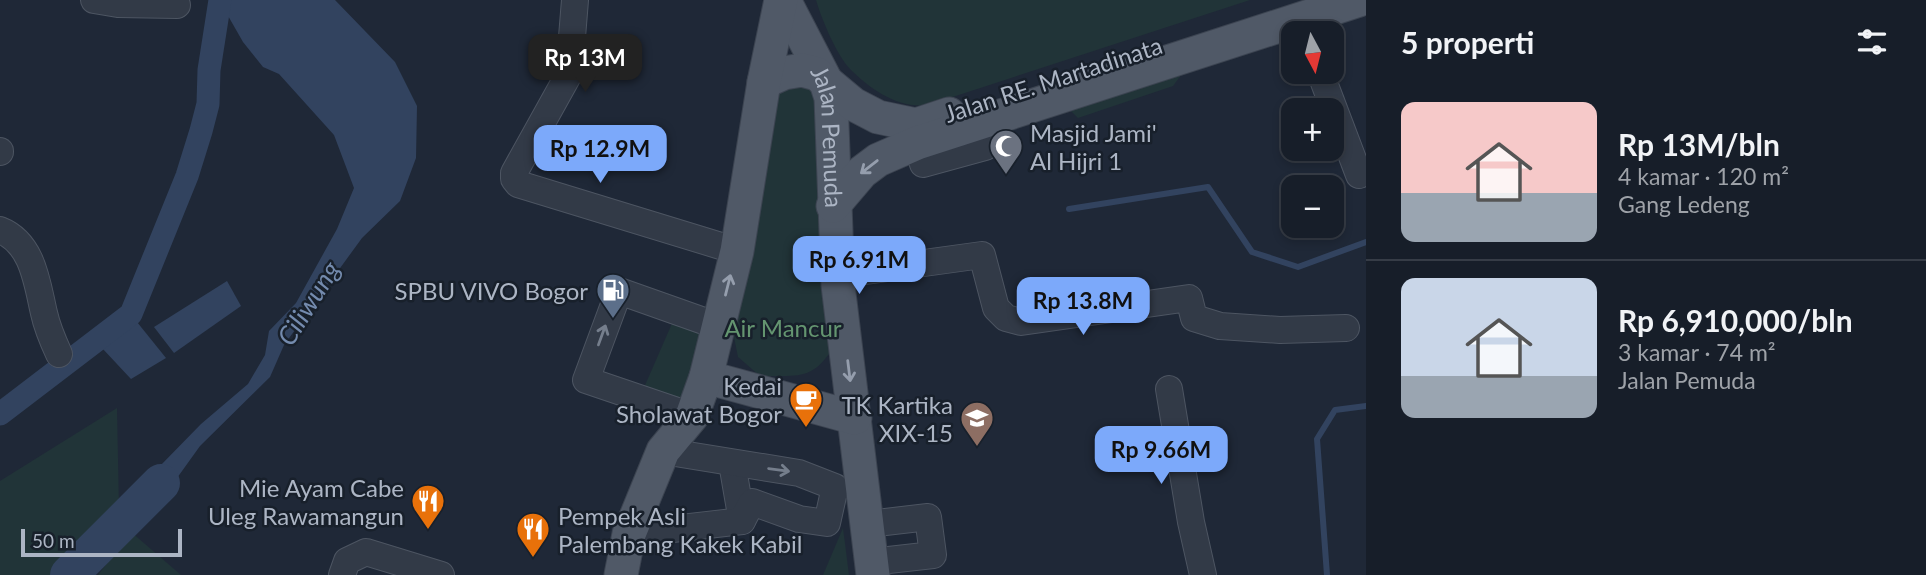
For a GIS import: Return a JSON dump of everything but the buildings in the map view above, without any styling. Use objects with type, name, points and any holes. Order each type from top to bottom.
[{"type":"main road","name":"Jalan Pemuda","points":[[782,0],[825,79],[832,108],[837,280],[872,569]]},
{"type":"main road","points":[[621,575],[629,534],[663,452],[692,416],[706,377],[737,251],[764,82],[782,0]]},
{"type":"main road","name":"Jalan RE. Martadinata","points":[[825,79],[853,104],[878,117],[916,125],[1298,13],[1359,0]]},
{"type":"main road","name":"Jalan RE. Martadinata","points":[[833,206],[862,172],[878,160],[922,162],[1298,13]]},
{"type":"main road","points":[[764,82],[802,70],[825,79]]},
{"type":"main road","points":[[706,377],[855,418]]},
{"type":"street","points":[[94,0],[118,4],[177,5]]},
{"type":"street","points":[[575,0],[569,74],[514,173],[514,178],[518,184],[737,251]]},
{"type":"street","points":[[1325,84],[1359,175]]},
{"type":"street","points":[[922,162],[985,147]]},
{"type":"street","points":[[0,230],[20,245],[31,261],[44,315],[59,354]]},
{"type":"street","points":[[837,280],[982,255],[996,308],[1006,318],[1021,321],[1189,298],[1194,318],[1220,326],[1280,330],[1346,328]]},
{"type":"street","points":[[837,280],[917,275]]},
{"type":"street","points":[[692,416],[586,380],[619,291],[718,326]]},
{"type":"street","points":[[1169,389],[1191,522],[1203,575]]},
{"type":"street","points":[[663,452],[799,472],[835,487]]},
{"type":"street","points":[[742,521],[752,502],[799,519],[827,523],[841,467],[859,454]]},
{"type":"street","points":[[732,463],[742,521]]},
{"type":"street","points":[[868,524],[928,517],[933,555],[872,569]]},
{"type":"street","points":[[629,534],[742,521]]},
{"type":"street","points":[[342,575],[347,561],[366,552],[441,575]]},
{"type":"green space","points":[[816,0],[1250,0],[928,105],[917,105],[886,96],[850,69],[830,36]]},
{"type":"green space","points":[[1187,67],[1173,86],[1078,118],[1069,109]]},
{"type":"green space","name":"Air Mancur","points":[[807,86],[818,95],[835,345],[819,365],[804,374],[760,376],[738,357],[734,337],[773,101],[782,88]]},
{"type":"green space","points":[[677,312],[718,326],[692,416],[639,399]]},
{"type":"green space","points":[[117,408],[119,508],[125,520],[69,575],[0,575],[0,481]]},
{"type":"green space","points":[[843,528],[849,575],[823,575]]},
{"type":"green space","points":[[131,532],[181,575],[98,575]]},
{"type":"water","points":[[219,0],[335,0],[395,62],[417,106],[416,158],[400,201],[362,238],[284,345],[270,377],[200,446],[172,485],[131,532],[119,508],[201,424],[248,384],[265,355],[269,331],[296,303],[337,229],[354,188],[334,135],[279,74],[263,67],[243,42]]},
{"type":"water","points":[[227,281],[241,306],[174,353],[154,327]]},
{"type":"water","points":[[137,322],[166,358],[131,379],[102,348]]},
{"type":"waterway","points":[[0,414],[131,314],[187,176],[201,131],[208,104],[209,70],[220,0]]},
{"type":"waterway","points":[[1069,209],[1208,187],[1252,252],[1298,267],[1366,242]]},
{"type":"waterway","points":[[1327,575],[1317,439],[1335,410],[1366,406]]},
{"type":"waterway","name":"Ciliwung","points":[[69,575],[161,483]]},
{"type":"place","name":"Masjid Jami' Al Hijri 1","points":[[1006,176]]},
{"type":"place","name":"SPBU VIVO Bogor","points":[[613,320]]},
{"type":"place","name":"Kedai Sholawat Bogor","points":[[806,429]]},
{"type":"place","name":"TK Kartika XIX-15","points":[[977,448]]},
{"type":"place","name":"Mie Ayam Cabe Uleg Rawamangun","points":[[428,531]]},
{"type":"place","name":"Pempek Asli Palembang Kakek Kabil","points":[[533,559]]}]
